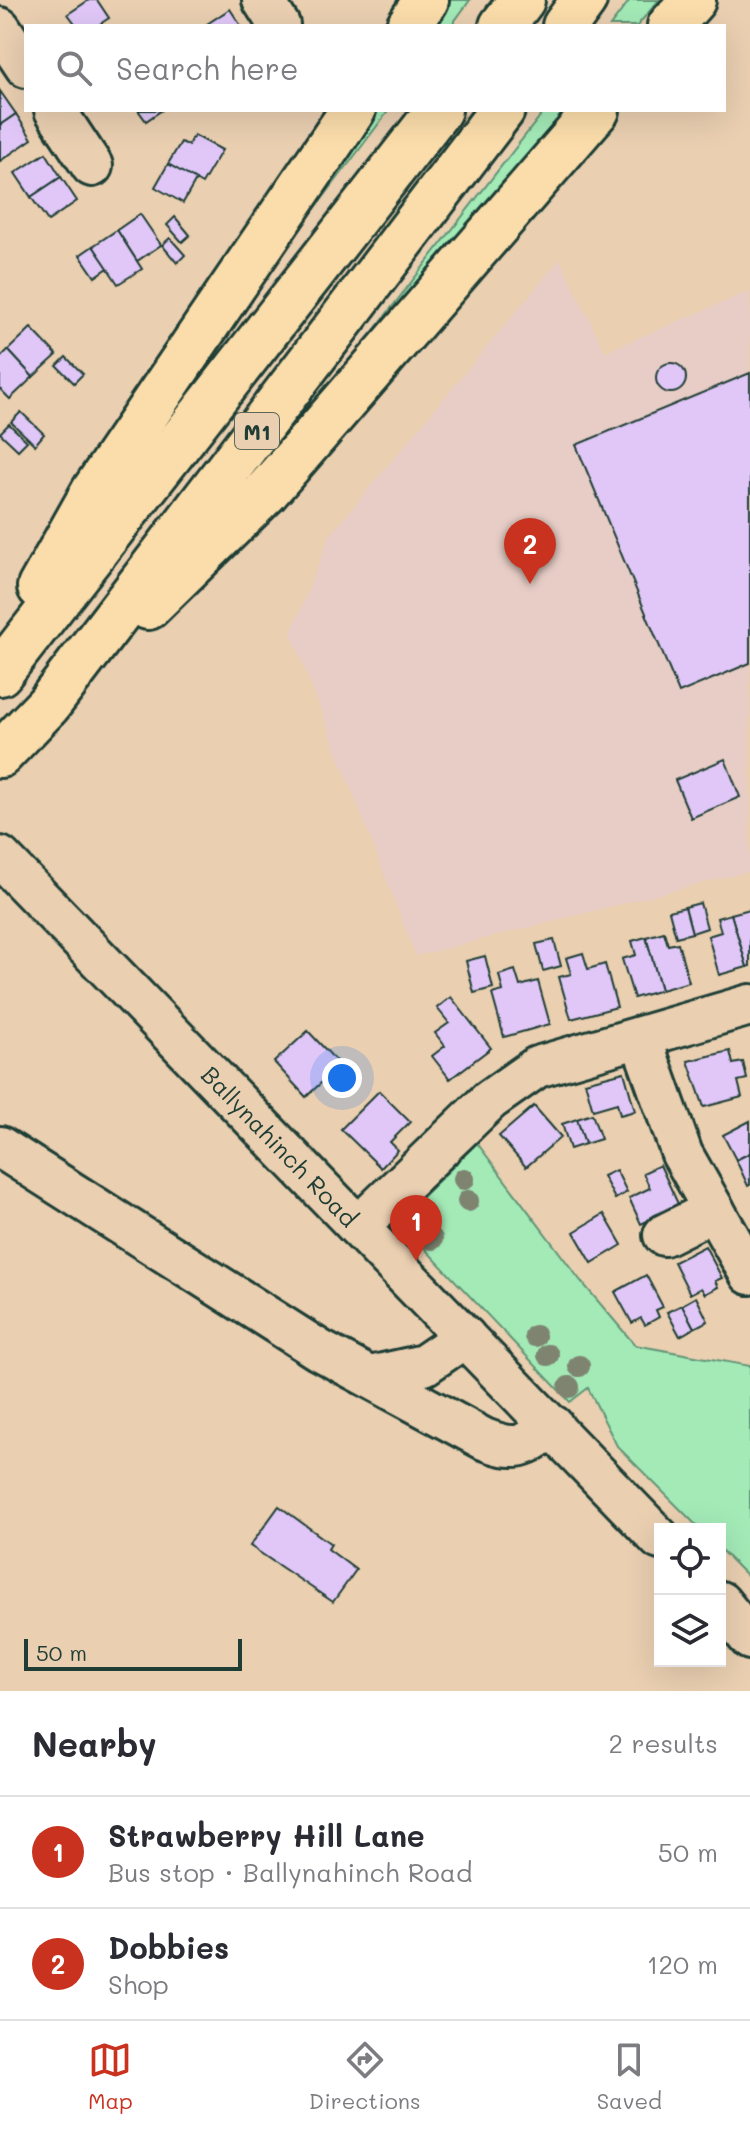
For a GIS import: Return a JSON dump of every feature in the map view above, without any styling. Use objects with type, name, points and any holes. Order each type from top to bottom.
[{"type":"highway","points":[[410,24],[426,0]]},
{"type":"highway","points":[[504,24],[522,0]]},
{"type":"highway","points":[[566,24],[584,0]]},
{"type":"highway","points":[[672,24],[693,0]]},
{"type":"highway","points":[[0,659],[94,491],[352,112]]},
{"type":"highway","name":"M1","points":[[0,673],[437,112]]},
{"type":"highway","name":"M1","points":[[3,751],[48,705],[500,112]]},
{"type":"highway","points":[[48,705],[265,493],[595,112]]},
{"type":"street","points":[[0,28],[24,64]]},
{"type":"street","points":[[56,112],[92,166]]},
{"type":"street","name":"Ballynahinch Road","points":[[0,857],[654,1533]]},
{"type":"street","points":[[358,1227],[490,1100],[537,1067],[750,1005]]},
{"type":"street","points":[[641,1039],[682,1154],[750,1274]]},
{"type":"street","points":[[0,1147],[319,1350],[507,1448],[525,1446],[553,1426]]},
{"type":"street","points":[[664,1235],[714,1210]]},
{"type":"street","points":[[370,1377],[424,1365],[465,1337]]},
{"type":"street","points":[[726,1609],[750,1639]]},
{"type":"shaded area","points":[[560,259],[605,352],[750,291],[750,871],[416,956],[291,633],[330,535]]},
{"type":"green space","points":[[443,0],[470,0],[452,24],[427,24]]},
{"type":"green space","points":[[630,0],[659,0],[639,24],[612,24]]},
{"type":"green space","points":[[368,112],[387,112],[220,335]]},
{"type":"green space","points":[[543,112],[564,112],[326,392]]},
{"type":"green space","points":[[477,1143],[580,1280],[635,1345],[750,1366],[750,1579],[726,1555],[726,1523],[694,1523],[617,1446],[588,1388],[570,1402],[409,1232],[407,1221],[411,1208]]},
{"type":"building","points":[[89,0],[97,0],[109,18],[100,24],[76,24],[68,14]]},
{"type":"building","points":[[230,9],[240,24],[207,24]]},
{"type":"building","points":[[0,91],[16,114],[0,125]]},
{"type":"building","points":[[139,112],[159,112],[146,121]]},
{"type":"building","points":[[16,114],[32,139],[0,161],[0,125]]},
{"type":"building","points":[[194,135],[222,150],[202,184],[168,164],[181,142],[188,145]]},
{"type":"building","points":[[46,153],[61,177],[31,197],[15,173]]},
{"type":"building","points":[[168,164],[196,180],[183,203],[155,187]]},
{"type":"building","points":[[61,177],[77,201],[48,221],[31,197]]},
{"type":"building","points":[[140,214],[161,245],[137,261],[117,230]]},
{"type":"building","points":[[175,217],[190,235],[182,242],[167,225]]},
{"type":"building","points":[[117,230],[142,269],[118,284],[93,246]]},
{"type":"building","points":[[170,238],[185,255],[177,263],[162,245]]},
{"type":"building","points":[[93,246],[108,268],[95,277],[80,255]]},
{"type":"building","points":[[31,328],[57,355],[33,377],[8,350]]},
{"type":"building","points":[[8,350],[33,377],[10,399],[0,389],[0,358]]},
{"type":"building","points":[[66,357],[83,374],[74,383],[57,366]]},
{"type":"building","points":[[671,363],[677,364],[685,372],[685,384],[677,392],[671,393],[665,392],[657,384],[656,378],[657,372],[665,364]]},
{"type":"building","points":[[750,373],[750,663],[679,693],[576,445]]},
{"type":"building","points":[[21,412],[44,434],[35,445],[11,422]]},
{"type":"building","points":[[9,424],[27,441],[18,450],[0,433]]},
{"type":"building","points":[[725,759],[740,797],[691,818],[675,780]]},
{"type":"building","points":[[700,903],[707,928],[692,933],[685,907]]},
{"type":"building","points":[[685,907],[692,933],[676,937],[669,911]]},
{"type":"building","points":[[750,909],[750,966],[747,967],[731,914]]},
{"type":"building","points":[[731,914],[747,967],[719,975],[708,936],[721,932],[717,918]]},
{"type":"building","points":[[664,932],[668,945],[678,943],[689,982],[661,990],[646,937]]},
{"type":"building","points":[[646,937],[661,990],[634,998],[622,959],[636,955],[632,941]]},
{"type":"building","points":[[554,940],[561,966],[543,971],[536,944]]},
{"type":"building","points":[[583,953],[588,969],[605,964],[617,1007],[571,1019],[559,977],[571,974],[566,958]]},
{"type":"building","points":[[485,956],[493,988],[474,993],[466,961]]},
{"type":"building","points":[[515,970],[520,986],[538,981],[550,1024],[504,1037],[492,994],[503,991],[499,975]]},
{"type":"building","points":[[451,997],[491,1048],[450,1079],[432,1056],[445,1046],[435,1033],[449,1023],[437,1008]]},
{"type":"building","points":[[308,1031],[340,1065],[306,1097],[274,1062]]},
{"type":"building","points":[[730,1051],[733,1064],[743,1062],[747,1079],[738,1081],[742,1097],[704,1107],[688,1061]]},
{"type":"building","points":[[624,1072],[635,1111],[620,1115],[617,1103],[593,1110],[585,1082]]},
{"type":"building","points":[[379,1091],[410,1122],[390,1142],[398,1150],[381,1168],[341,1129]]},
{"type":"building","points":[[534,1106],[561,1137],[526,1167],[499,1136]]},
{"type":"building","points":[[592,1114],[601,1139],[585,1144],[577,1119]]},
{"type":"building","points":[[577,1119],[585,1144],[570,1149],[562,1124]]},
{"type":"building","points":[[750,1121],[750,1153],[736,1160],[723,1135]]},
{"type":"building","points":[[750,1153],[750,1185],[748,1186],[736,1160]]},
{"type":"building","points":[[660,1165],[679,1206],[641,1224],[629,1198],[650,1188],[643,1173]]},
{"type":"building","points":[[616,1170],[627,1192],[615,1199],[603,1176]]},
{"type":"building","points":[[604,1214],[622,1245],[592,1263],[574,1232]]},
{"type":"building","points":[[705,1246],[722,1278],[715,1281],[718,1287],[705,1294],[701,1288],[690,1294],[674,1262]]},
{"type":"building","points":[[646,1275],[663,1307],[656,1310],[659,1317],[645,1325],[641,1318],[632,1323],[615,1292]]},
{"type":"building","points":[[696,1297],[708,1321],[694,1328],[682,1305]]},
{"type":"building","points":[[682,1305],[694,1328],[680,1336],[667,1312]]},
{"type":"building","points":[[279,1506],[331,1544],[328,1549],[356,1570],[333,1602],[250,1546]]},
{"type":"place","name":"Dobbies","points":[[530,584]]},
{"type":"place","name":"Strawberry Hill Lane","points":[[416,1261]]}]
